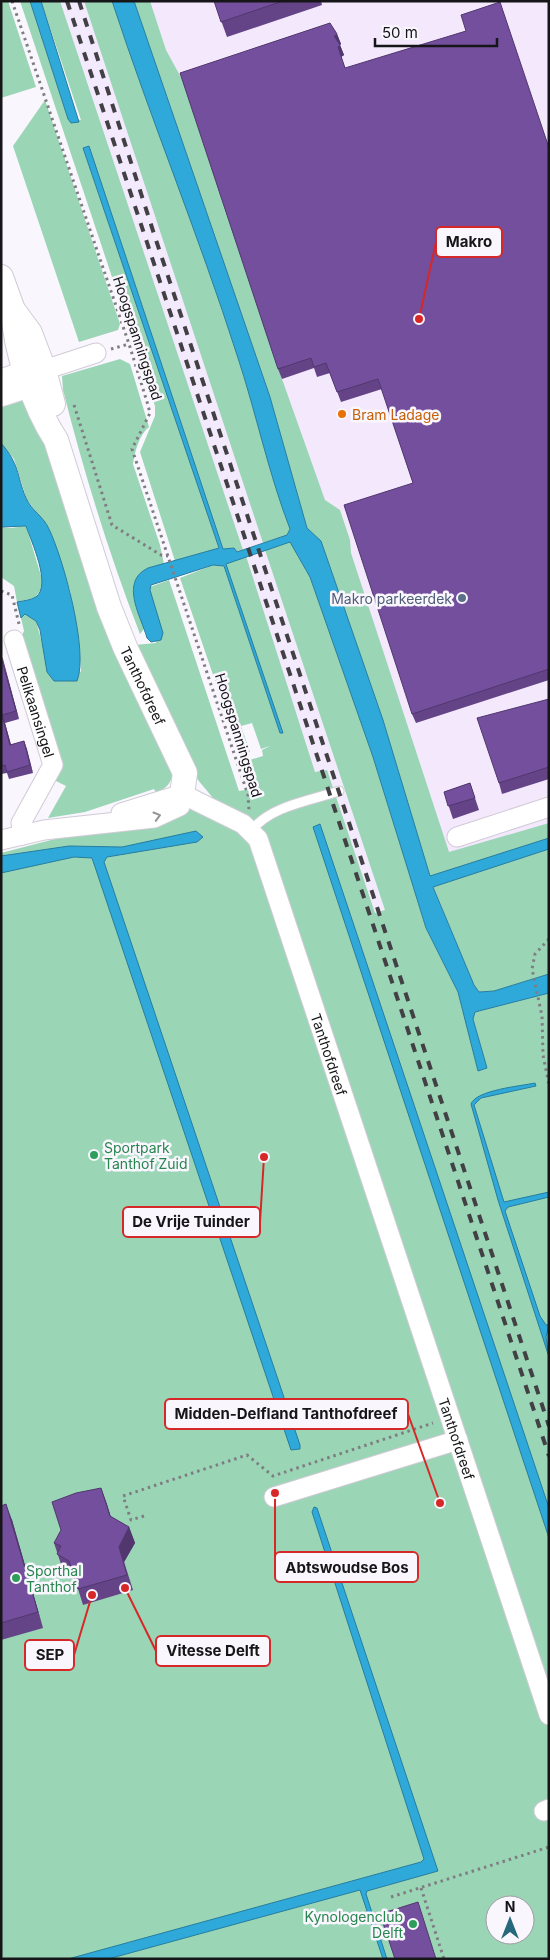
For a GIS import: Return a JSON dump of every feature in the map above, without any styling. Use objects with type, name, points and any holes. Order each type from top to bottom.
[{"type":"street","name":"Tanthofdreef","points":[[1,277],[13,310],[14,335],[34,376],[44,421],[56,440],[110,607],[125,647],[186,773],[182,794]]},
{"type":"street","points":[[1,397],[34,376],[96,353]]},
{"type":"street","points":[[1,379],[34,376]]},
{"type":"street","name":"Pelikaansingel","points":[[16,633],[53,765],[21,823],[22,835]]},
{"type":"street","points":[[1,840],[91,824],[154,818],[180,806],[182,794],[247,828]]},
{"type":"street","points":[[457,837],[549,807]]},
{"type":"street","name":"Tanthofdreef","points":[[247,828],[258,838],[549,1715]]},
{"type":"street","points":[[274,1497],[458,1440]]},
{"type":"lane","points":[[247,828],[269,815],[339,791]]},
{"type":"path","name":"Hoogspanningspad","points":[[12,1],[148,405],[150,413],[132,449],[248,795],[247,828]]},
{"type":"path","points":[[73,402],[112,526],[162,555],[169,556]]},
{"type":"path","points":[[1,590],[12,596],[16,633]]},
{"type":"path","points":[[549,939],[535,954],[532,969],[542,1016],[543,1055],[549,1085]]},
{"type":"path","points":[[144,1516],[131,1520],[123,1496],[248,1456],[273,1476],[433,1423]]},
{"type":"path","points":[[391,1897],[547,1848]]},
{"type":"path","points":[[421,1888],[444,1959]]},
{"type":"shaded area","points":[[41,1],[84,1],[549,1400],[318,782],[87,81]]},
{"type":"shaded area","points":[[135,1],[549,1],[549,843],[430,877],[307,528]]},
{"type":"green space","points":[[1,1],[8,1],[36,87],[1,98]]},
{"type":"green space","points":[[20,1],[30,1],[68,119],[81,120],[41,1],[60,1],[243,550],[237,552],[234,548],[223,549],[88,146],[83,148],[219,548],[175,561],[140,452],[155,416],[155,406]]},
{"type":"green space","points":[[84,1],[112,1],[237,355],[275,486],[290,529],[287,535],[263,543]]},
{"type":"green space","points":[[134,1],[150,1],[166,50],[184,83],[282,379],[325,500],[340,510],[350,540],[351,553],[449,852],[549,823],[549,838],[430,877],[383,720],[321,541],[307,528],[270,397]]},
{"type":"green space","points":[[45,100],[120,324],[118,330],[79,342],[13,146]]},
{"type":"green space","points":[[120,359],[130,364],[149,427],[140,439],[133,464],[160,545],[164,564],[140,574],[135,581],[133,588],[134,597],[144,629],[140,634],[98,513],[63,390],[62,376]]},
{"type":"green space","points":[[17,399],[27,402],[38,415],[173,768],[169,784],[156,793],[154,789],[85,812],[48,818],[66,786],[54,780],[18,643],[24,631],[21,618],[26,614],[36,621],[44,650],[81,672],[78,638],[70,590],[49,528],[27,500],[14,459],[1,443],[1,403]]},
{"type":"green space","points":[[26,526],[42,579],[42,588],[35,598],[17,602],[14,586],[1,577],[1,527]]},
{"type":"green space","points":[[290,542],[310,577],[373,757],[426,928],[458,992],[478,1071],[487,1068],[473,1018],[475,1012],[549,993],[549,1959],[1,1959],[1,853],[213,798],[198,780],[134,645],[156,643],[150,587],[169,580],[239,791],[251,789],[243,762],[263,756],[262,750],[270,746],[261,749],[252,723],[241,726],[250,752],[242,756],[240,754],[180,578],[213,565],[224,566],[280,733],[282,733],[226,564],[246,556],[315,772],[327,770],[375,913],[385,910],[265,550]]},
{"type":"green space","points":[[549,849],[549,974],[494,991],[479,992],[474,985],[433,886]]},
{"type":"water","points":[[30,1],[41,1],[79,122],[71,123],[68,119]]},
{"type":"water","points":[[112,1],[134,1],[270,397],[307,528],[321,541],[383,720],[430,876],[549,838],[549,849],[433,887],[474,985],[479,992],[494,991],[549,974],[549,993],[475,1012],[473,1019],[487,1068],[478,1071],[458,992],[426,928],[373,757],[310,577],[290,542],[226,564],[283,733],[280,733],[224,566],[213,565],[151,585],[150,590],[163,633],[161,640],[151,642],[147,638],[137,610],[133,590],[139,574],[148,568],[219,548],[83,148],[89,146],[223,549],[234,548],[237,552],[287,535],[290,529],[275,486],[244,377],[222,311]]},
{"type":"water","points":[[1,443],[15,464],[28,502],[49,529],[61,561],[73,605],[80,649],[80,667],[77,681],[54,681],[47,672],[40,630],[36,621],[25,614],[21,618],[17,602],[36,597],[42,583],[41,573],[36,552],[26,526],[1,527]]},
{"type":"water","points":[[320,824],[549,1508],[549,1538],[313,827]]},
{"type":"water","points":[[196,831],[203,837],[197,842],[107,857],[104,862],[300,1449],[291,1450],[92,858],[74,857],[1,873],[1,856],[69,846],[122,847]]},
{"type":"water","points":[[535,1083],[536,1086],[481,1098],[474,1105],[504,1202],[549,1192],[549,1197],[508,1207],[505,1211],[540,1316],[546,1325],[549,1325],[546,1337],[549,1357],[498,1200],[471,1104],[481,1095],[490,1092]]},
{"type":"water","points":[[314,1507],[317,1508],[438,1871],[367,1891],[366,1894],[387,1959],[383,1959],[360,1890],[108,1959],[68,1959],[421,1862],[424,1859],[312,1512]]},
{"type":"building","points":[[214,1],[283,1],[221,22]]},
{"type":"building","points":[[500,2],[549,148],[549,669],[412,714],[344,505],[413,483],[378,379],[337,392],[326,363],[314,367],[311,358],[278,369],[180,73],[330,23],[337,34],[334,36],[340,45],[338,47],[345,68],[466,31],[461,15]]},
{"type":"building","points":[[1,657],[16,711],[2,715],[10,745],[24,741],[30,765],[7,772],[5,765],[1,766]]},
{"type":"building","points":[[549,699],[549,767],[499,783],[477,718]]},
{"type":"building","points":[[470,783],[475,798],[448,806],[444,792]]},
{"type":"building","points":[[101,1488],[110,1516],[129,1527],[119,1547],[127,1575],[78,1589],[69,1561],[57,1554],[61,1546],[54,1543],[61,1530],[52,1502],[76,1493]]},
{"type":"building","points":[[6,1504],[38,1612],[1,1623],[1,1506]]},
{"type":"building","points":[[418,1902],[436,1959],[395,1959],[380,1914]]},
{"type":"railway","points":[[67,1],[549,1456]]},
{"type":"railway","points":[[79,1],[156,240],[549,1426]]},
{"type":"place","name":"Makro","points":[[419,319]]},
{"type":"place","name":"Bram Ladage","points":[[342,414]]},
{"type":"place","name":"Makro parkeerdek","points":[[462,598]]},
{"type":"place","name":"Sportpark Tanthof Zuid","points":[[94,1155]]},
{"type":"place","name":"De Vrije Tuinder","points":[[264,1157]]},
{"type":"place","name":"Abtswoudse Bos","points":[[275,1493]]},
{"type":"place","name":"Midden-Delfland Tanthofdreef","points":[[440,1503]]},
{"type":"place","name":"Sporthal Tanthof","points":[[16,1578]]},
{"type":"place","name":"Vitesse Delft","points":[[125,1588]]},
{"type":"place","name":"SEP","points":[[92,1595]]},
{"type":"place","name":"Kynologenclub Delft","points":[[413,1924]]}]
